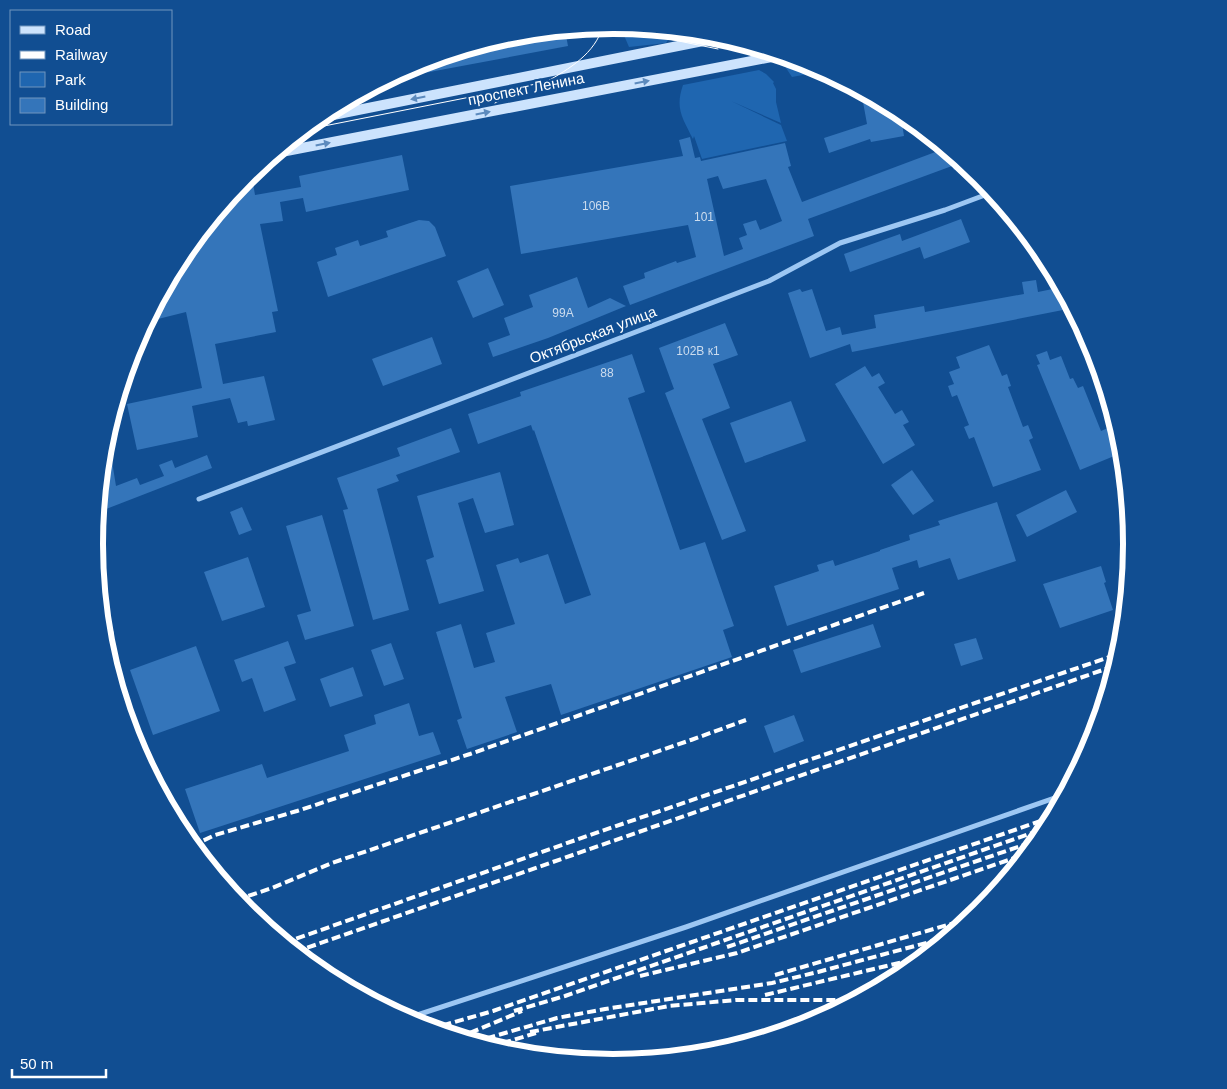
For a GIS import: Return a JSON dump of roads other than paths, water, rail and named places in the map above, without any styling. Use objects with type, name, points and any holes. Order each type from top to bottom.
[{"type":"main road","name":"проспект Ленина","points":[[340,114],[700,42]]},
{"type":"main road","name":"проспект Ленина","points":[[289,151],[768,58]]},
{"type":"street","name":"Октябрьская улица","points":[[199,499],[769,281],[840,243],[946,210],[986,195]]},
{"type":"street","points":[[416,1015],[686,927],[1058,797]]},
{"type":"tram line","points":[[320,127],[546,82],[572,66],[588,53],[600,34]]},
{"type":"tram line","points":[[651,35],[718,49]]},
{"type":"tram line","points":[[495,103],[515,92]]},
{"type":"railway","points":[[199,843],[215,835],[297,811],[470,754],[924,593]]},
{"type":"railway","points":[[109,622],[112,637]]},
{"type":"railway","points":[[291,940],[590,835],[1111,656]]},
{"type":"railway","points":[[302,949],[1109,668]]},
{"type":"railway","points":[[244,897],[332,863],[746,720]]},
{"type":"railway","points":[[442,1025],[493,1011],[1043,820]]},
{"type":"railway","points":[[514,1011],[565,996],[1035,832]]},
{"type":"railway","points":[[727,947],[1027,844]]},
{"type":"railway","points":[[640,976],[737,953],[1017,857]]},
{"type":"railway","points":[[775,975],[958,922]]},
{"type":"railway","points":[[485,1039],[557,1018],[772,983],[936,940]]},
{"type":"railway","points":[[765,995],[909,961]]},
{"type":"railway","points":[[530,1032],[669,1006],[736,1000],[845,1000]]},
{"type":"railway","points":[[468,1034],[522,1011]]},
{"type":"railway","points":[[504,1043],[536,1033]]}]
